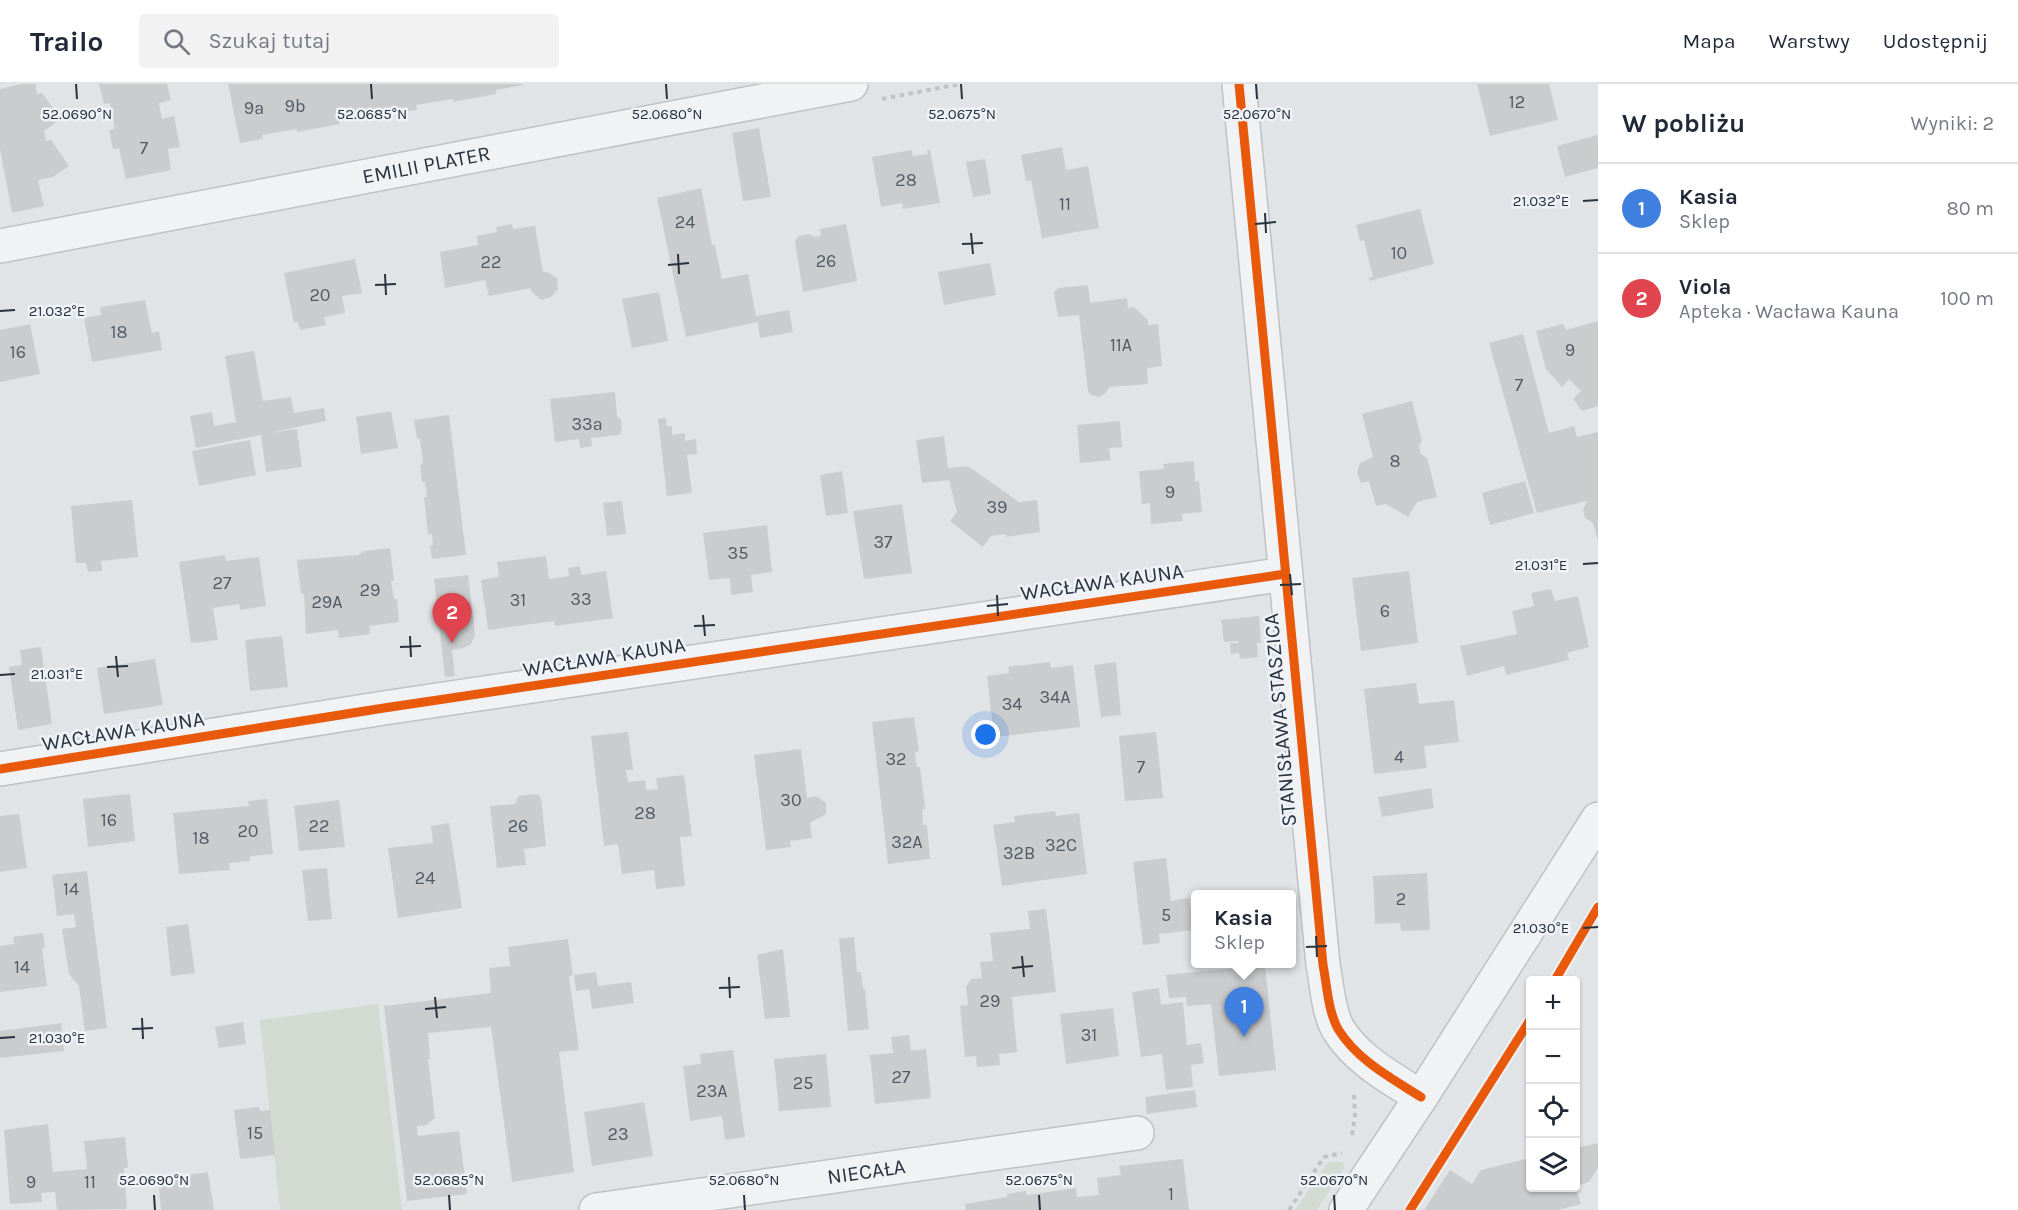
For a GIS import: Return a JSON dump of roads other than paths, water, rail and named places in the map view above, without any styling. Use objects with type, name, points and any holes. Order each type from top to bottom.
[{"type":"street","name":"EMILII PLATER","points":[[0,246],[851,84]]},
{"type":"street","name":"STANISŁAWA STASZICA","points":[[1239,84],[1311,860],[1323,965],[1332,1012],[1338,1028],[1360,1056],[1420,1097]]},
{"type":"street","name":"WACŁAWA KAUNA","points":[[0,769],[1285,574]]},
{"type":"street","points":[[1346,1210],[1596,828]]},
{"type":"street","name":"NIECAŁA","points":[[596,1210],[749,1199],[1137,1133]]},
{"type":"place","name":"Viola","points":[[452,643]]},
{"type":"place","name":"Kasia","points":[[1244,1037]]}]
